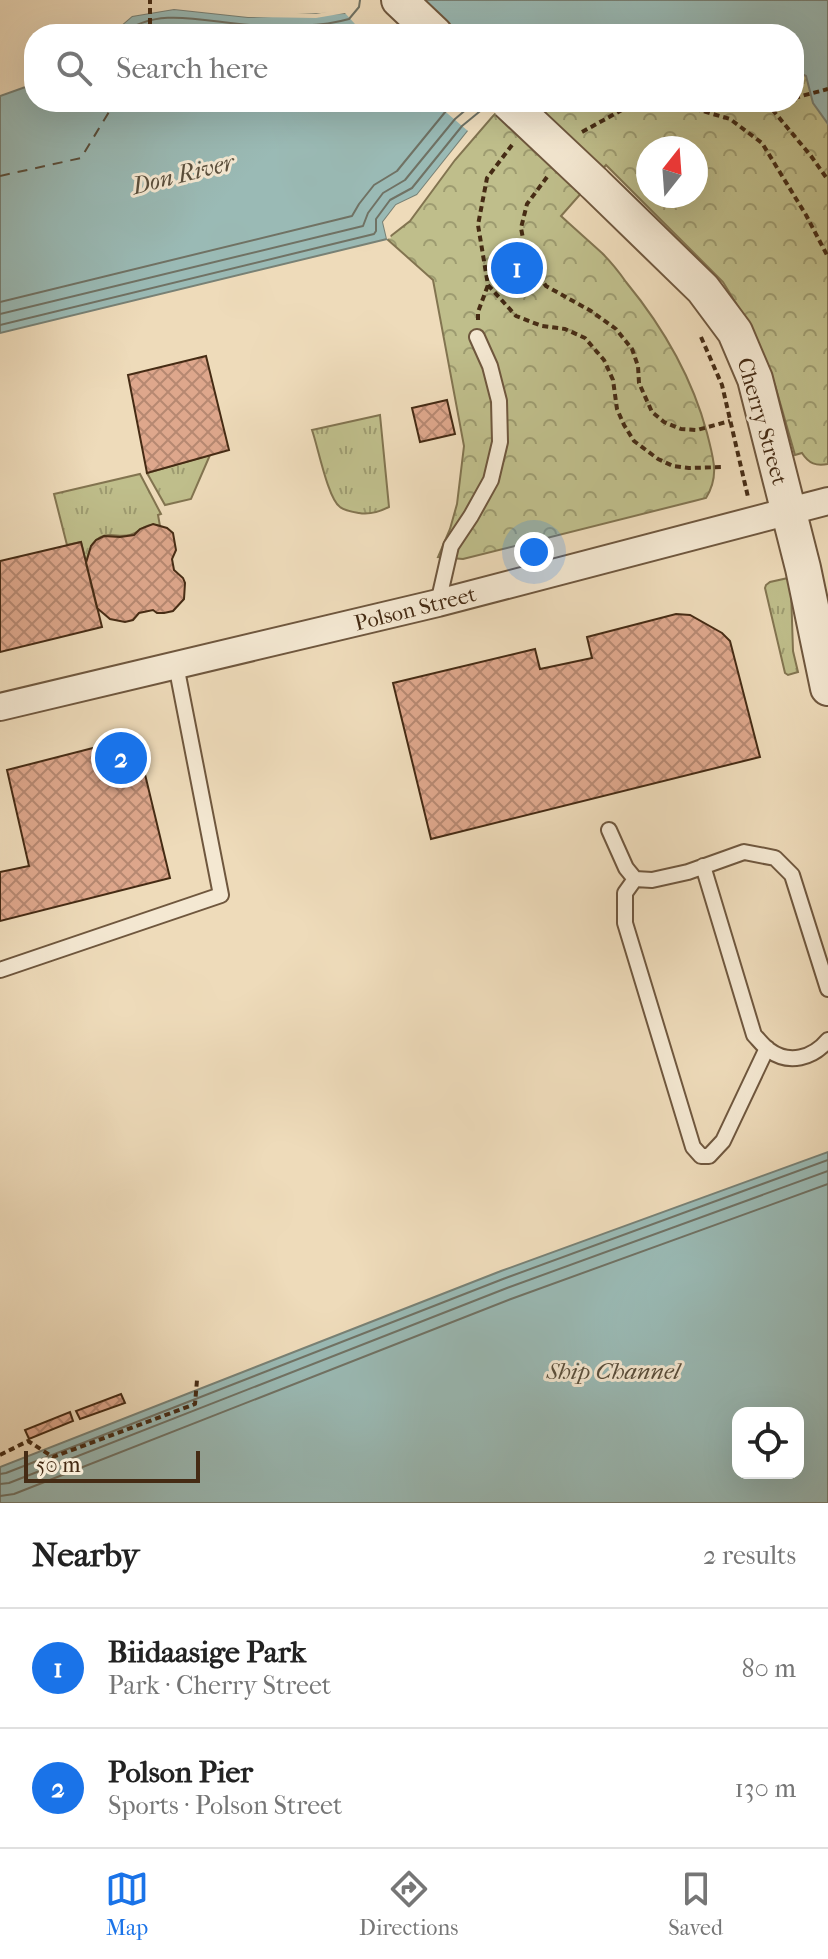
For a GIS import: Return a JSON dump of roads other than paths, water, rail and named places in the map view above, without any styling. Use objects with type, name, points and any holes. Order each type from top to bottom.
[{"type":"street","points":[[399,0],[424,24]]},
{"type":"street","name":"Cherry Street","points":[[519,112],[703,289],[735,332],[755,379],[789,510],[828,688]]},
{"type":"street","name":"Polson Street","points":[[0,707],[438,603],[828,501]]},
{"type":"lane","points":[[438,603],[451,546],[491,480],[500,442],[499,401],[490,366],[477,337]]},
{"type":"lane","points":[[0,970],[221,895],[176,665]]},
{"type":"lane","points":[[609,830],[626,868],[635,879],[652,880],[688,872],[744,852],[775,858],[792,875],[828,989]]},
{"type":"lane","points":[[703,866],[754,1035],[770,1051],[787,1058],[811,1056],[828,1040]]},
{"type":"lane","points":[[635,879],[625,893],[625,923],[693,1147],[701,1156],[709,1156],[723,1141],[767,1048]]},
{"type":"water","points":[[354,0],[828,0],[828,124],[813,103],[804,75],[804,24],[123,24],[132,16],[174,9],[248,17],[345,13]]},
{"type":"water","name":"Don River","points":[[24,88],[24,112],[491,112],[468,131],[417,195],[396,205],[383,222],[387,239],[0,333],[0,96]]},
{"type":"water","name":"Ship Channel","points":[[828,1152],[828,1503],[0,1503],[0,1467],[501,1271]]},
{"type":"place","name":"Biidaasige Park","points":[[517,268]]},
{"type":"place","name":"Polson Pier","points":[[121,758]]}]
